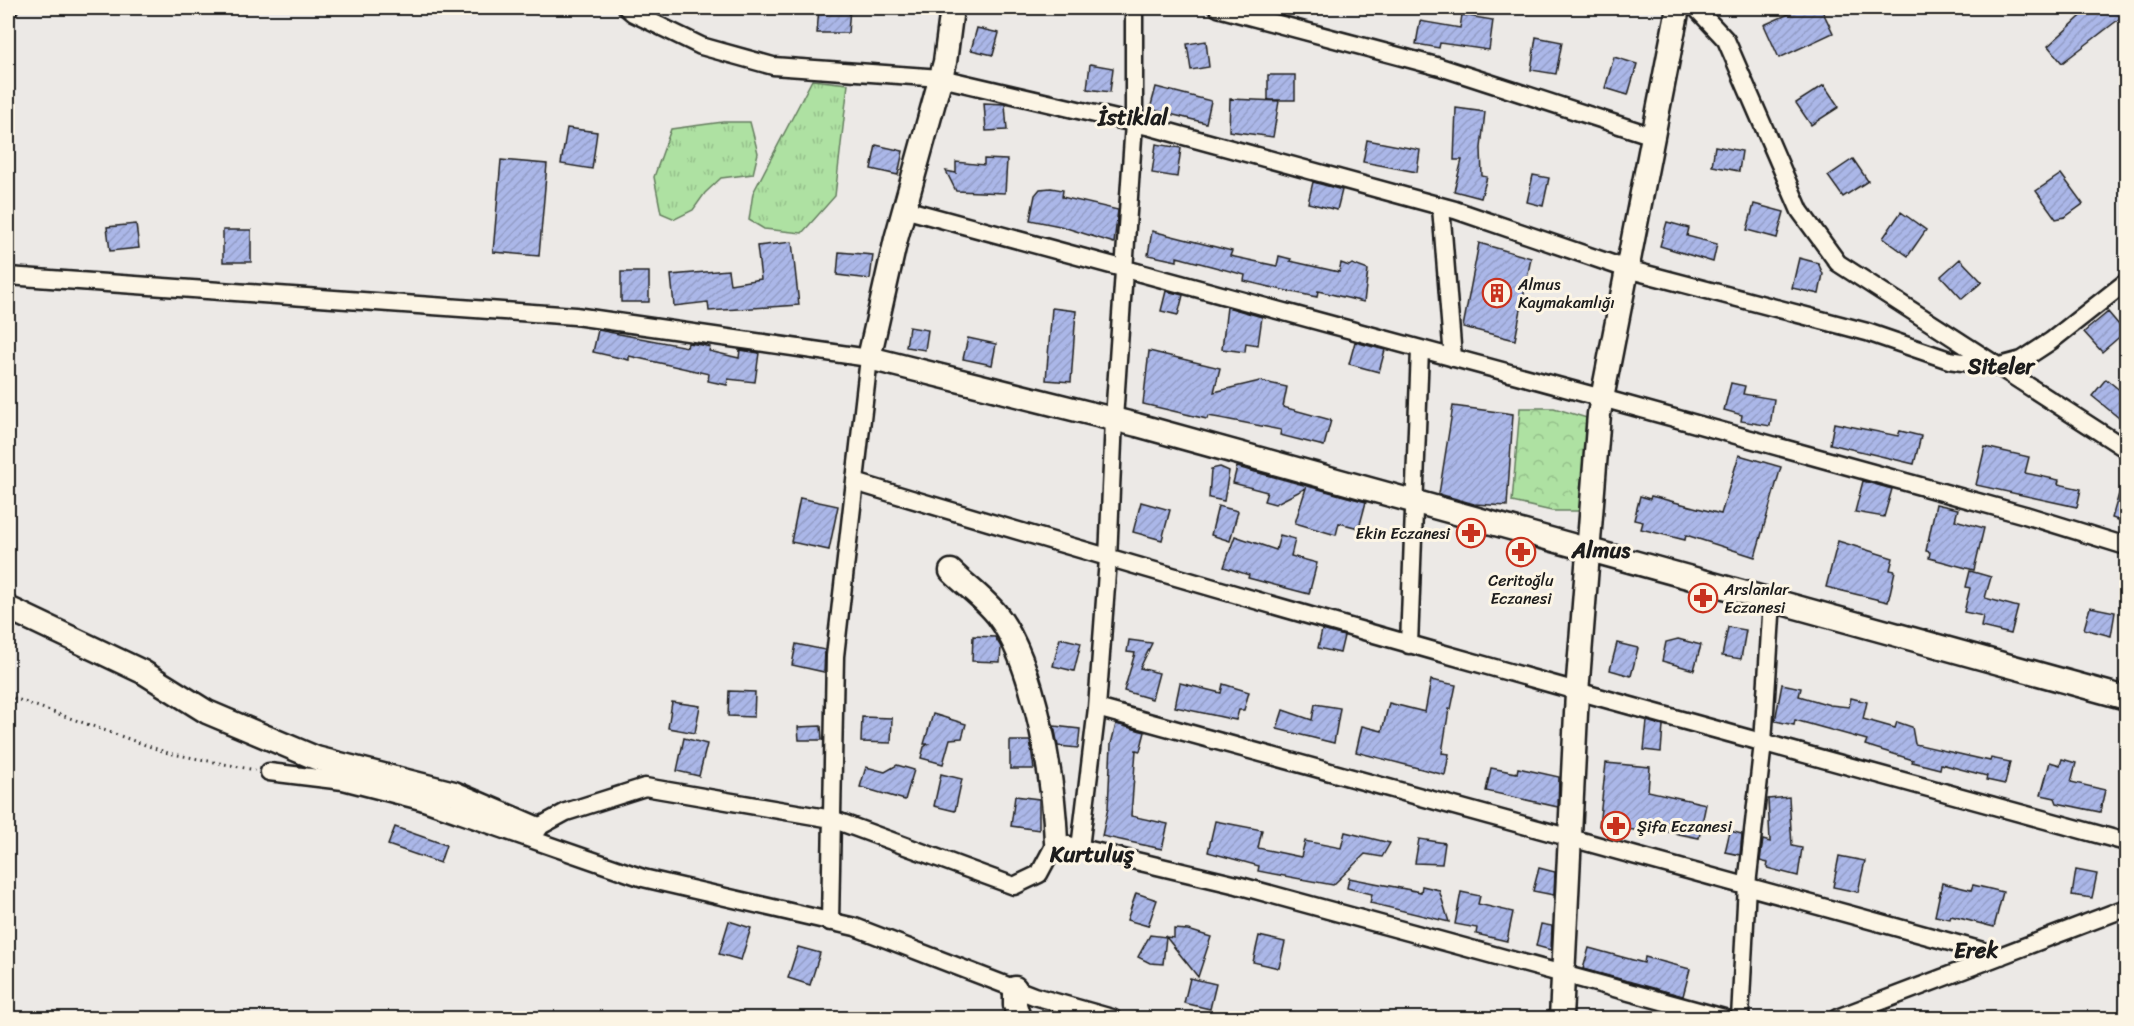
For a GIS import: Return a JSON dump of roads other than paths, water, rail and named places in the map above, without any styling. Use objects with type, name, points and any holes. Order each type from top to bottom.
[{"type":"street","points":[[627,8],[701,46],[773,66],[941,78],[1134,123],[1441,207],[1627,269],[1867,332],[1949,360],[1996,367],[2022,360],[2051,341],[2127,282]]},
{"type":"street","points":[[830,922],[835,656],[869,358],[904,209],[941,78],[952,8]]},
{"type":"street","points":[[1080,848],[1097,708],[1108,559],[1114,419],[1134,123],[1134,8]]},
{"type":"street","points":[[1218,8],[1440,67],[1653,136]]},
{"type":"street","points":[[1561,1018],[1577,693],[1602,398],[1678,8]]},
{"type":"street","points":[[1696,8],[1726,40],[1800,211],[1838,262],[1996,367],[2127,450]]},
{"type":"street","points":[[1441,207],[1454,358]]},
{"type":"street","points":[[904,209],[1602,398],[2025,515],[2127,546]]},
{"type":"street","points":[[8,276],[575,316],[869,358],[1114,419],[2127,698]]},
{"type":"street","points":[[1409,645],[1420,349]]},
{"type":"street","points":[[855,482],[1108,559],[1577,693],[2127,842]]},
{"type":"street","points":[[270,772],[343,781],[529,832],[566,812],[645,787],[832,819],[1014,886],[1039,874],[1056,842],[1044,746],[1026,670],[998,616],[951,571]]},
{"type":"street","points":[[1740,1018],[1747,885],[1763,743],[1772,600]]},
{"type":"street","points":[[8,608],[143,672],[207,712],[316,758],[454,793],[529,832],[643,878],[855,927],[1015,988],[1112,1018]]},
{"type":"street","points":[[1097,708],[2001,956]]},
{"type":"street","points":[[1056,842],[1236,885],[1563,976],[1724,1018]]},
{"type":"street","points":[[1837,1018],[2127,908]]},
{"type":"street","points":[[1015,988],[1015,1005],[1019,1018]]},
{"type":"place","name":"Almus Kaymakamlığı","points":[[1497,293]]},
{"type":"place","name":"Ekin Eczanesi","points":[[1471,533]]},
{"type":"place","name":"Ceritoğlu Eczanesi","points":[[1521,552]]},
{"type":"place","name":"Arslanlar Eczanesi","points":[[1703,598]]},
{"type":"place","name":"Şifa Eczanesi","points":[[1616,826]]},
{"type":"district","name":"İstiklal","points":[[1133,117]]},
{"type":"district","name":"Siteler","points":[[2001,366]]},
{"type":"district","name":"Almus","points":[[1601,550]]},
{"type":"district","name":"Kurtuluş","points":[[1092,854]]},
{"type":"district","name":"Erek","points":[[1976,950]]}]
